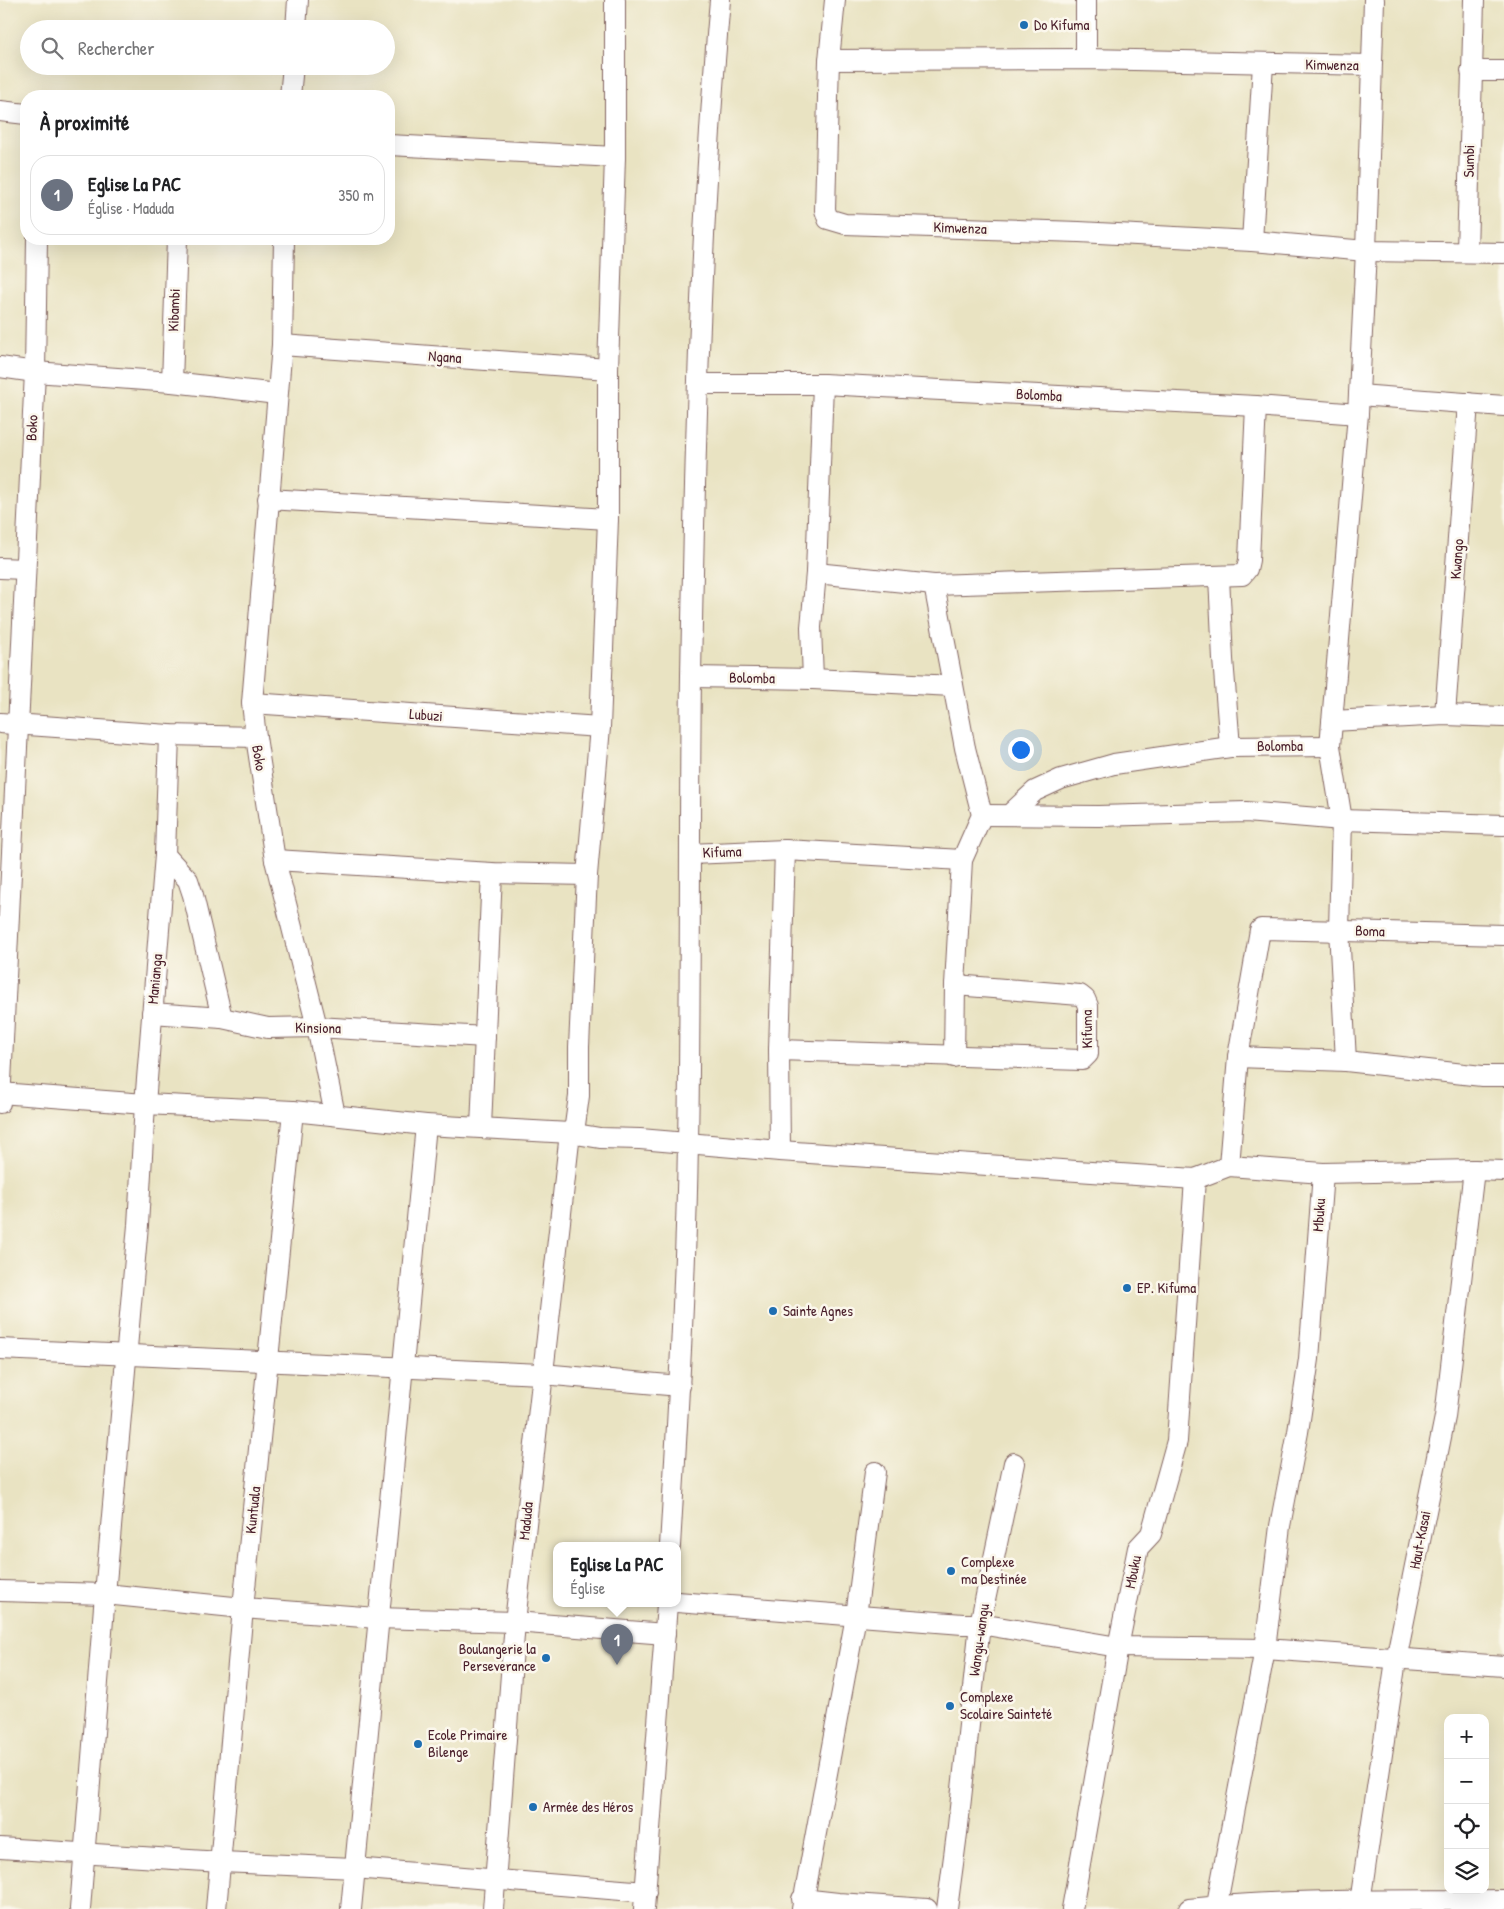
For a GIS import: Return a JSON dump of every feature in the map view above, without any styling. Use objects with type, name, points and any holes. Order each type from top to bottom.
[{"type":"street","points":[[297,20],[298,0]]},
{"type":"street","name":"Maduda","points":[[493,1909],[515,1622],[570,1133],[575,1125],[579,1096],[587,874],[600,727],[608,519],[608,369],[615,157],[615,0]]},
{"type":"street","points":[[670,1542],[680,1386],[688,1144],[691,677],[698,384],[711,105],[720,0]]},
{"type":"street","name":"Kimwenza","points":[[835,0],[829,60],[825,210],[828,219],[845,224],[1079,232],[1252,241],[1366,251]]},
{"type":"street","points":[[1086,0],[1086,59]]},
{"type":"street","points":[[1229,1166],[1238,1057],[1260,930],[1339,930],[1342,820],[1330,746],[1358,405],[1366,251],[1374,0]]},
{"type":"street","name":"Sumbi","points":[[1467,251],[1474,0]]},
{"type":"street","name":"Kimwenza","points":[[829,60],[1086,59],[1372,65]]},
{"type":"street","points":[[1252,241],[1263,64]]},
{"type":"street","points":[[1471,71],[1504,71]]},
{"type":"street","points":[[290,90],[291,75]]},
{"type":"street","points":[[0,111],[20,113]]},
{"type":"street","points":[[395,144],[615,157]]},
{"type":"street","points":[[35,372],[37,245]]},
{"type":"street","name":"Kibambi","points":[[172,382],[177,245]]},
{"type":"street","points":[[282,344],[284,245]]},
{"type":"street","points":[[1366,251],[1504,253]]},
{"type":"street","name":"Ngana","points":[[282,344],[608,369]]},
{"type":"street","name":"Boko","points":[[282,344],[252,703],[275,860],[317,1027],[335,1115]]},
{"type":"street","points":[[0,367],[35,372],[172,382],[277,394]]},
{"type":"street","name":"Boko","points":[[0,1097],[10,723],[25,570],[35,372]]},
{"type":"street","name":"Bolomba","points":[[698,384],[823,384],[1256,406],[1358,405]]},
{"type":"street","points":[[813,679],[811,627],[816,573],[823,384]]},
{"type":"street","points":[[1358,405],[1468,403],[1504,406]]},
{"type":"street","name":"Kwango","points":[[1445,715],[1468,403]]},
{"type":"street","points":[[816,573],[934,585],[1242,575],[1247,569],[1256,406]]},
{"type":"street","points":[[268,500],[608,519]]},
{"type":"street","points":[[0,568],[25,570]]},
{"type":"street","points":[[1219,577],[1230,748]]},
{"type":"street","points":[[934,585],[965,748],[982,815],[962,860],[954,1057]]},
{"type":"street","name":"Bolomba","points":[[691,677],[813,679],[953,686]]},
{"type":"street","name":"Lubuzi","points":[[252,703],[600,727]]},
{"type":"street","points":[[1332,720],[1445,715],[1504,717]]},
{"type":"street","points":[[10,723],[169,735],[256,737]]},
{"type":"street","name":"Manianga","points":[[80,1909],[105,1594],[128,1355],[138,1225],[145,1104],[165,855],[169,735]]},
{"type":"street","name":"Bolomba","points":[[1009,814],[1035,791],[1060,779],[1114,764],[1230,748],[1330,746]]},
{"type":"street","points":[[982,815],[1098,816],[1246,812],[1342,820],[1504,825]]},
{"type":"street","points":[[780,1151],[779,1050],[785,850]]},
{"type":"street","name":"Kifuma","points":[[690,854],[785,850],[962,860]]},
{"type":"street","points":[[165,855],[188,880],[194,894],[222,1018]]},
{"type":"street","points":[[275,860],[492,874],[587,874]]},
{"type":"street","points":[[481,1127],[492,874]]},
{"type":"street","name":"Boma","points":[[1346,1061],[1339,930],[1504,935]]},
{"type":"street","name":"Kifuma","points":[[779,1050],[1082,1060],[1086,1057],[1088,1050],[1088,1006],[1085,999],[1080,995],[956,985]]},
{"type":"street","name":"Kinsiona","points":[[152,1013],[222,1018],[268,1028],[317,1027],[486,1037]]},
{"type":"street","points":[[1238,1057],[1346,1061],[1482,1076],[1504,1076]]},
{"type":"street","points":[[0,1097],[293,1111],[426,1125],[570,1133],[600,1138],[640,1139],[780,1151],[1195,1179],[1229,1166],[1323,1173],[1474,1170],[1504,1172]]},
{"type":"street","name":"Kuntuala","points":[[216,1909],[243,1608],[293,1111]]},
{"type":"street","points":[[351,1909],[377,1618],[426,1125]]},
{"type":"street","name":"Haut-Kasai","points":[[1360,1905],[1396,1660],[1445,1417],[1474,1170]]},
{"type":"street","name":"Mbuku","points":[[1216,1908],[1265,1649],[1280,1526],[1298,1432],[1308,1359],[1323,1173]]},
{"type":"street","name":"Mbuku","points":[[1072,1909],[1118,1647],[1138,1548],[1151,1534],[1177,1441],[1195,1179]]},
{"type":"street","points":[[0,1349],[542,1374],[680,1386]]},
{"type":"street","name":"Wangu-wangu","points":[[947,1909],[980,1624],[1014,1463]]},
{"type":"street","points":[[875,1472],[856,1616],[802,1904],[838,1903],[927,1909]]},
{"type":"street","points":[[0,1591],[105,1594],[243,1608],[377,1618],[515,1622],[665,1634]]},
{"type":"street","points":[[681,1602],[980,1624],[1118,1647],[1265,1649],[1396,1660],[1504,1666]]},
{"type":"street","points":[[0,1848],[221,1862],[354,1868],[495,1879],[645,1900],[667,1607]]},
{"type":"street","points":[[1189,1909],[1504,1900]]},
{"type":"place","name":"Do Kifuma","points":[[1024,25]]},
{"type":"place","name":"EP. Kifuma","points":[[1127,1288]]},
{"type":"place","name":"Sainte Agnes","points":[[773,1311]]},
{"type":"place","name":"Complexe ma Destinée","points":[[951,1571]]},
{"type":"place","name":"Boulangerie la Perseverance","points":[[546,1658]]},
{"type":"place","name":"Eglise La PAC","points":[[617,1665]]},
{"type":"place","name":"Complexe Scolaire Sainteté","points":[[950,1706]]},
{"type":"place","name":"Ecole Primaire Bilenge","points":[[418,1744]]},
{"type":"place","name":"Armée des Héros","points":[[533,1807]]}]
